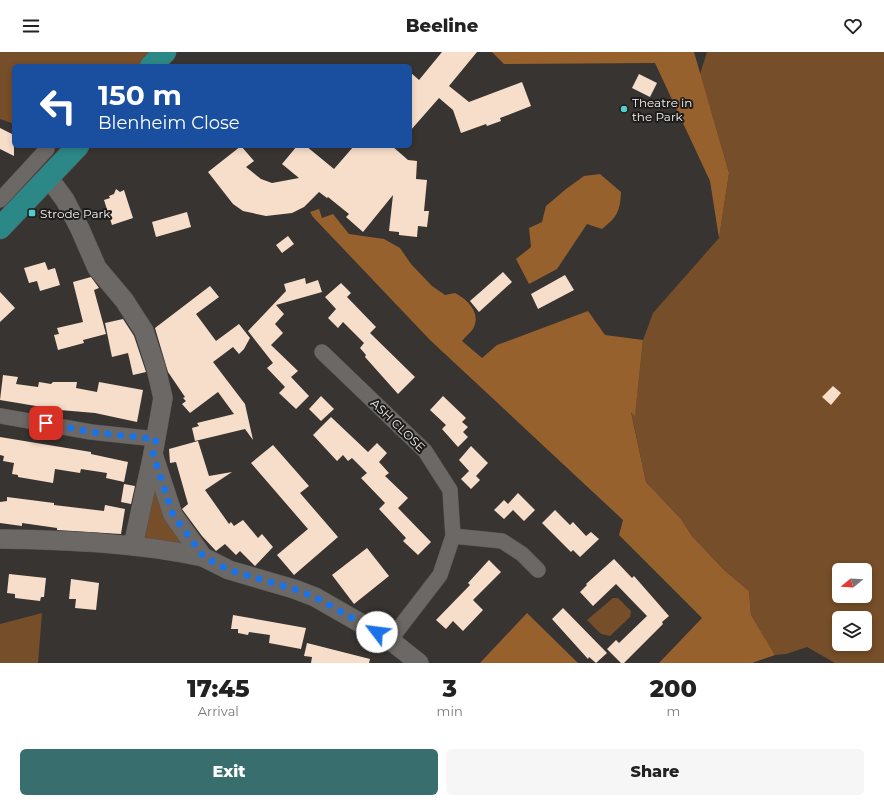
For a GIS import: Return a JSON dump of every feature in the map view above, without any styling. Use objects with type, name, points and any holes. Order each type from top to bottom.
[{"type":"main road","points":[[153,64],[165,52]]},
{"type":"main road","points":[[0,228],[33,168],[74,148]]},
{"type":"street","points":[[0,200],[33,168],[47,149]]},
{"type":"street","points":[[33,168],[65,200],[80,229],[97,268],[124,300],[144,332],[156,368],[163,398],[133,546]]},
{"type":"street","name":"ASH CLOSE","points":[[322,352],[425,451],[450,490],[454,536],[440,575],[390,640]]},
{"type":"street","points":[[0,416],[91,432],[154,447]]},
{"type":"street","points":[[154,447],[173,515],[204,557]]},
{"type":"street","points":[[454,536],[502,541],[522,554],[538,570]]},
{"type":"street","points":[[0,539],[133,546],[169,550],[204,557],[229,570],[294,589],[315,597],[390,640],[419,663]]},
{"type":"shaded area","points":[[0,52],[165,52],[153,64],[12,64],[12,123],[0,119]]},
{"type":"shaded area","points":[[492,52],[694,52],[729,173],[719,238],[710,181],[655,63],[504,64]]},
{"type":"shaded area","points":[[707,52],[884,52],[884,663],[835,663],[807,647],[786,654],[775,655],[751,615],[749,591],[724,570],[692,536],[681,519],[646,482],[631,411],[635,415],[643,340],[653,313],[719,238],[729,173],[700,74]]},
{"type":"shaded area","points":[[600,174],[621,192],[620,205],[617,214],[602,229],[587,224],[557,269],[529,284],[516,259],[531,247],[529,228],[542,222],[546,206],[566,189],[584,176]]},
{"type":"shaded area","points":[[319,209],[322,218],[333,214],[349,234],[384,239],[400,248],[411,264],[432,286],[445,295],[455,293],[464,299],[472,307],[476,317],[473,329],[462,341],[482,358],[497,345],[588,311],[605,335],[643,340],[635,416],[631,412],[646,482],[681,519],[692,536],[724,570],[749,591],[751,615],[775,655],[752,663],[659,663],[702,618],[619,535],[623,520],[430,340],[313,217],[310,212]]},
{"type":"shaded area","points":[[153,454],[203,557],[133,546]]},
{"type":"shaded area","points":[[613,598],[618,598],[631,611],[630,617],[610,636],[601,634],[587,620]]},
{"type":"shaded area","points":[[42,613],[38,663],[0,663],[0,624]]},
{"type":"shaded area","points":[[527,613],[578,663],[480,663]]},
{"type":"building","points":[[442,52],[477,52],[449,86],[469,102],[522,82],[531,106],[500,118],[501,121],[487,126],[486,124],[461,133],[453,110],[439,98],[412,129],[412,74],[419,80]]},
{"type":"building","points":[[639,74],[657,83],[650,97],[632,88]]},
{"type":"building","points":[[0,128],[12,134],[12,148],[14,148],[14,156],[0,149]]},
{"type":"building","points":[[238,148],[243,148],[254,161],[246,167],[261,179],[272,183],[299,178],[282,164],[295,148],[308,148],[334,169],[352,148],[394,148],[408,160],[417,161],[416,179],[427,180],[424,211],[429,211],[427,227],[418,226],[417,237],[399,235],[399,232],[389,231],[393,195],[363,232],[346,217],[349,214],[328,197],[327,198],[319,192],[304,207],[292,213],[266,216],[243,211],[233,204],[208,172]]},
{"type":"building","points":[[116,189],[120,192],[124,190],[133,218],[112,225],[104,200],[110,198],[109,196],[114,194]]},
{"type":"building","points":[[187,212],[191,227],[156,237],[152,222]]},
{"type":"building","points":[[288,236],[294,244],[282,253],[276,245]]},
{"type":"building","points":[[45,262],[48,270],[55,268],[60,285],[40,291],[37,281],[29,283],[24,268]]},
{"type":"building","points":[[503,272],[512,282],[479,312],[470,301]]},
{"type":"building","points":[[565,275],[574,290],[538,309],[531,294]]},
{"type":"building","points":[[91,277],[99,288],[94,290],[106,334],[83,340],[84,343],[58,350],[54,335],[59,334],[57,328],[83,322],[73,282]]},
{"type":"building","points":[[305,278],[306,284],[318,280],[322,292],[276,305],[284,314],[275,324],[283,333],[271,345],[298,371],[291,377],[309,396],[296,409],[279,393],[285,387],[267,368],[273,363],[248,331],[286,291],[284,284]]},
{"type":"building","points":[[341,283],[351,293],[347,297],[376,327],[370,333],[415,377],[398,394],[365,357],[366,355],[360,348],[364,343],[343,322],[338,328],[328,318],[336,309],[325,297]]},
{"type":"building","points":[[210,286],[219,297],[196,314],[216,341],[239,324],[250,338],[244,349],[239,354],[233,347],[213,362],[245,404],[253,440],[245,429],[195,441],[192,428],[199,426],[197,423],[234,414],[218,392],[190,413],[182,404],[186,401],[183,398],[185,397],[168,372],[155,328]]},
{"type":"building","points":[[0,292],[15,308],[0,322]]},
{"type":"building","points":[[123,319],[134,336],[146,372],[133,375],[128,353],[112,357],[105,323]]},
{"type":"building","points":[[3,375],[18,377],[16,384],[38,387],[39,382],[51,384],[53,382],[77,382],[76,388],[97,392],[99,382],[143,390],[137,422],[95,413],[60,410],[0,400]]},
{"type":"building","points":[[833,386],[841,393],[831,405],[822,397]]},
{"type":"building","points":[[321,396],[334,409],[321,421],[309,409]]},
{"type":"building","points":[[443,396],[466,418],[462,422],[468,427],[463,432],[468,437],[458,447],[442,429],[446,425],[430,410]]},
{"type":"building","points":[[331,417],[368,452],[377,443],[387,453],[379,462],[389,473],[385,476],[408,498],[398,508],[431,542],[418,555],[403,541],[406,538],[379,509],[385,503],[361,478],[367,473],[352,458],[348,461],[343,455],[337,461],[313,435]]},
{"type":"building","points":[[0,437],[91,452],[91,454],[128,462],[124,482],[106,478],[107,473],[81,469],[80,473],[55,469],[53,483],[18,477],[18,475],[12,474],[14,463],[3,461],[4,456],[0,455]]},
{"type":"building","points":[[198,441],[209,476],[232,472],[205,490],[229,524],[231,522],[234,526],[243,520],[258,538],[262,534],[273,547],[255,566],[240,551],[236,555],[225,544],[216,551],[202,536],[182,509],[188,504],[176,462],[170,463],[169,449]]},
{"type":"building","points":[[273,445],[309,486],[300,493],[338,537],[294,575],[277,555],[308,529],[251,463]]},
{"type":"building","points":[[471,446],[488,463],[476,476],[480,480],[471,489],[461,479],[469,471],[459,460]]},
{"type":"building","points":[[124,484],[135,486],[131,504],[121,502]]},
{"type":"building","points":[[518,493],[535,510],[524,521],[513,510],[504,519],[494,510],[504,500],[508,504]]},
{"type":"building","points":[[7,497],[54,503],[54,505],[104,511],[105,505],[125,509],[121,534],[57,530],[57,528],[22,523],[22,526],[0,523],[0,502],[7,501]]},
{"type":"building","points":[[555,510],[570,525],[573,522],[586,536],[591,532],[599,539],[580,557],[573,550],[571,552],[542,523]]},
{"type":"building","points":[[367,548],[389,576],[354,604],[332,575]]},
{"type":"building","points":[[614,559],[632,578],[634,576],[669,616],[624,663],[621,663],[607,649],[616,640],[619,643],[647,616],[616,584],[593,606],[580,592],[587,585],[586,584]]},
{"type":"building","points":[[489,560],[501,572],[473,600],[483,610],[463,631],[453,621],[446,629],[436,620],[470,585],[468,583]]},
{"type":"building","points":[[9,574],[46,578],[44,597],[41,597],[40,601],[15,598],[15,594],[7,593]]},
{"type":"building","points":[[71,579],[99,583],[96,610],[75,608],[76,599],[69,599]]},
{"type":"building","points":[[563,608],[607,653],[596,663],[589,657],[588,659],[552,619]]},
{"type":"building","points":[[233,615],[306,628],[301,649],[269,643],[270,635],[249,632],[248,635],[238,633],[238,629],[231,629]]},
{"type":"building","points":[[307,643],[370,659],[369,663],[311,663],[312,657],[304,656]]},
{"type":"place","name":"Theatre in the Park","points":[[624,109]]},
{"type":"place","name":"Strode Park","points":[[32,213]]},
{"type":"route","points":[[46,423],[91,432],[156,439],[153,454],[173,515],[204,557],[229,570],[294,589],[315,597],[377,632]]}]
